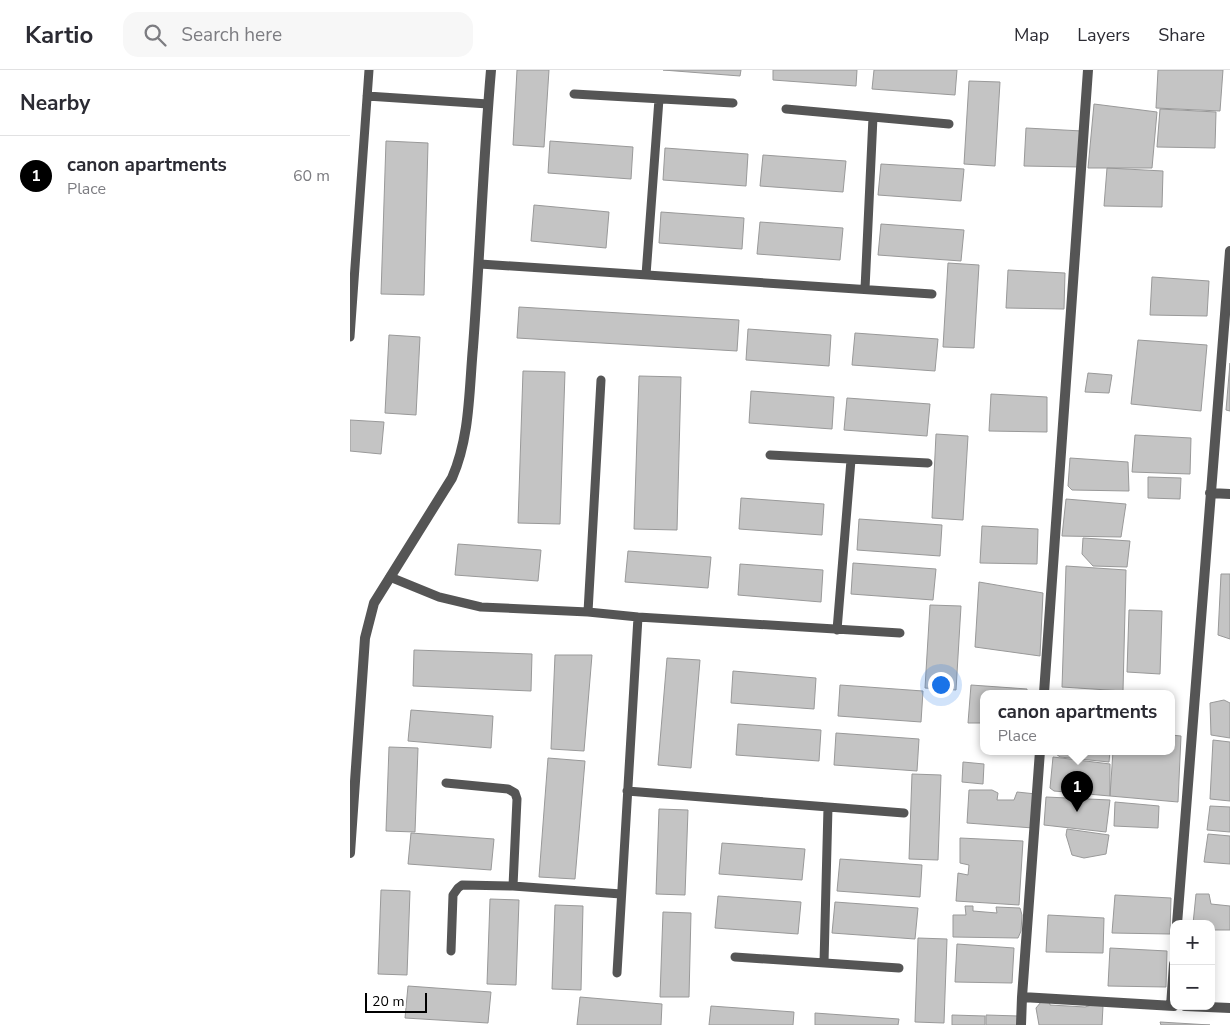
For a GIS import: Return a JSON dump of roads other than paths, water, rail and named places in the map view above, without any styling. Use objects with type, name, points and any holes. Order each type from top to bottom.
[{"type":"street","points":[[350,852],[352,782],[365,638],[374,603],[452,478],[459,462],[465,434],[480,264],[491,70]]},
{"type":"street","points":[[1044,690],[1088,70]]},
{"type":"street","points":[[1177,920],[1230,251]]},
{"type":"street","points":[[1210,493],[1230,494]]},
{"type":"street","points":[[1021,1025],[1040,755]]},
{"type":"street","points":[[1022,996],[1170,1006]]},
{"type":"street","points":[[1215,1007],[1230,1008]]},
{"type":"lane","points":[[350,337],[369,70]]},
{"type":"lane","points":[[574,94],[733,103]]},
{"type":"lane","points":[[367,96],[488,104]]},
{"type":"lane","points":[[646,275],[659,99]]},
{"type":"lane","points":[[786,109],[949,124]]},
{"type":"lane","points":[[864,289],[874,117]]},
{"type":"lane","points":[[480,264],[932,294]]},
{"type":"lane","points":[[588,612],[601,380]]},
{"type":"lane","points":[[770,454],[851,460],[928,462]]},
{"type":"lane","points":[[837,630],[851,460]]},
{"type":"lane","points":[[390,577],[439,598],[480,607],[588,612],[638,617],[900,633]]},
{"type":"lane","points":[[617,973],[638,617]]},
{"type":"lane","points":[[446,783],[508,788],[515,792],[517,799],[513,886]]},
{"type":"lane","points":[[628,791],[904,813]]},
{"type":"lane","points":[[824,963],[828,807]]},
{"type":"lane","points":[[451,951],[454,895],[458,888],[467,885],[513,886],[621,894]]},
{"type":"lane","points":[[735,957],[899,968]]},
{"type":"place","name":"canon apartments","points":[[1077,812]]}]
